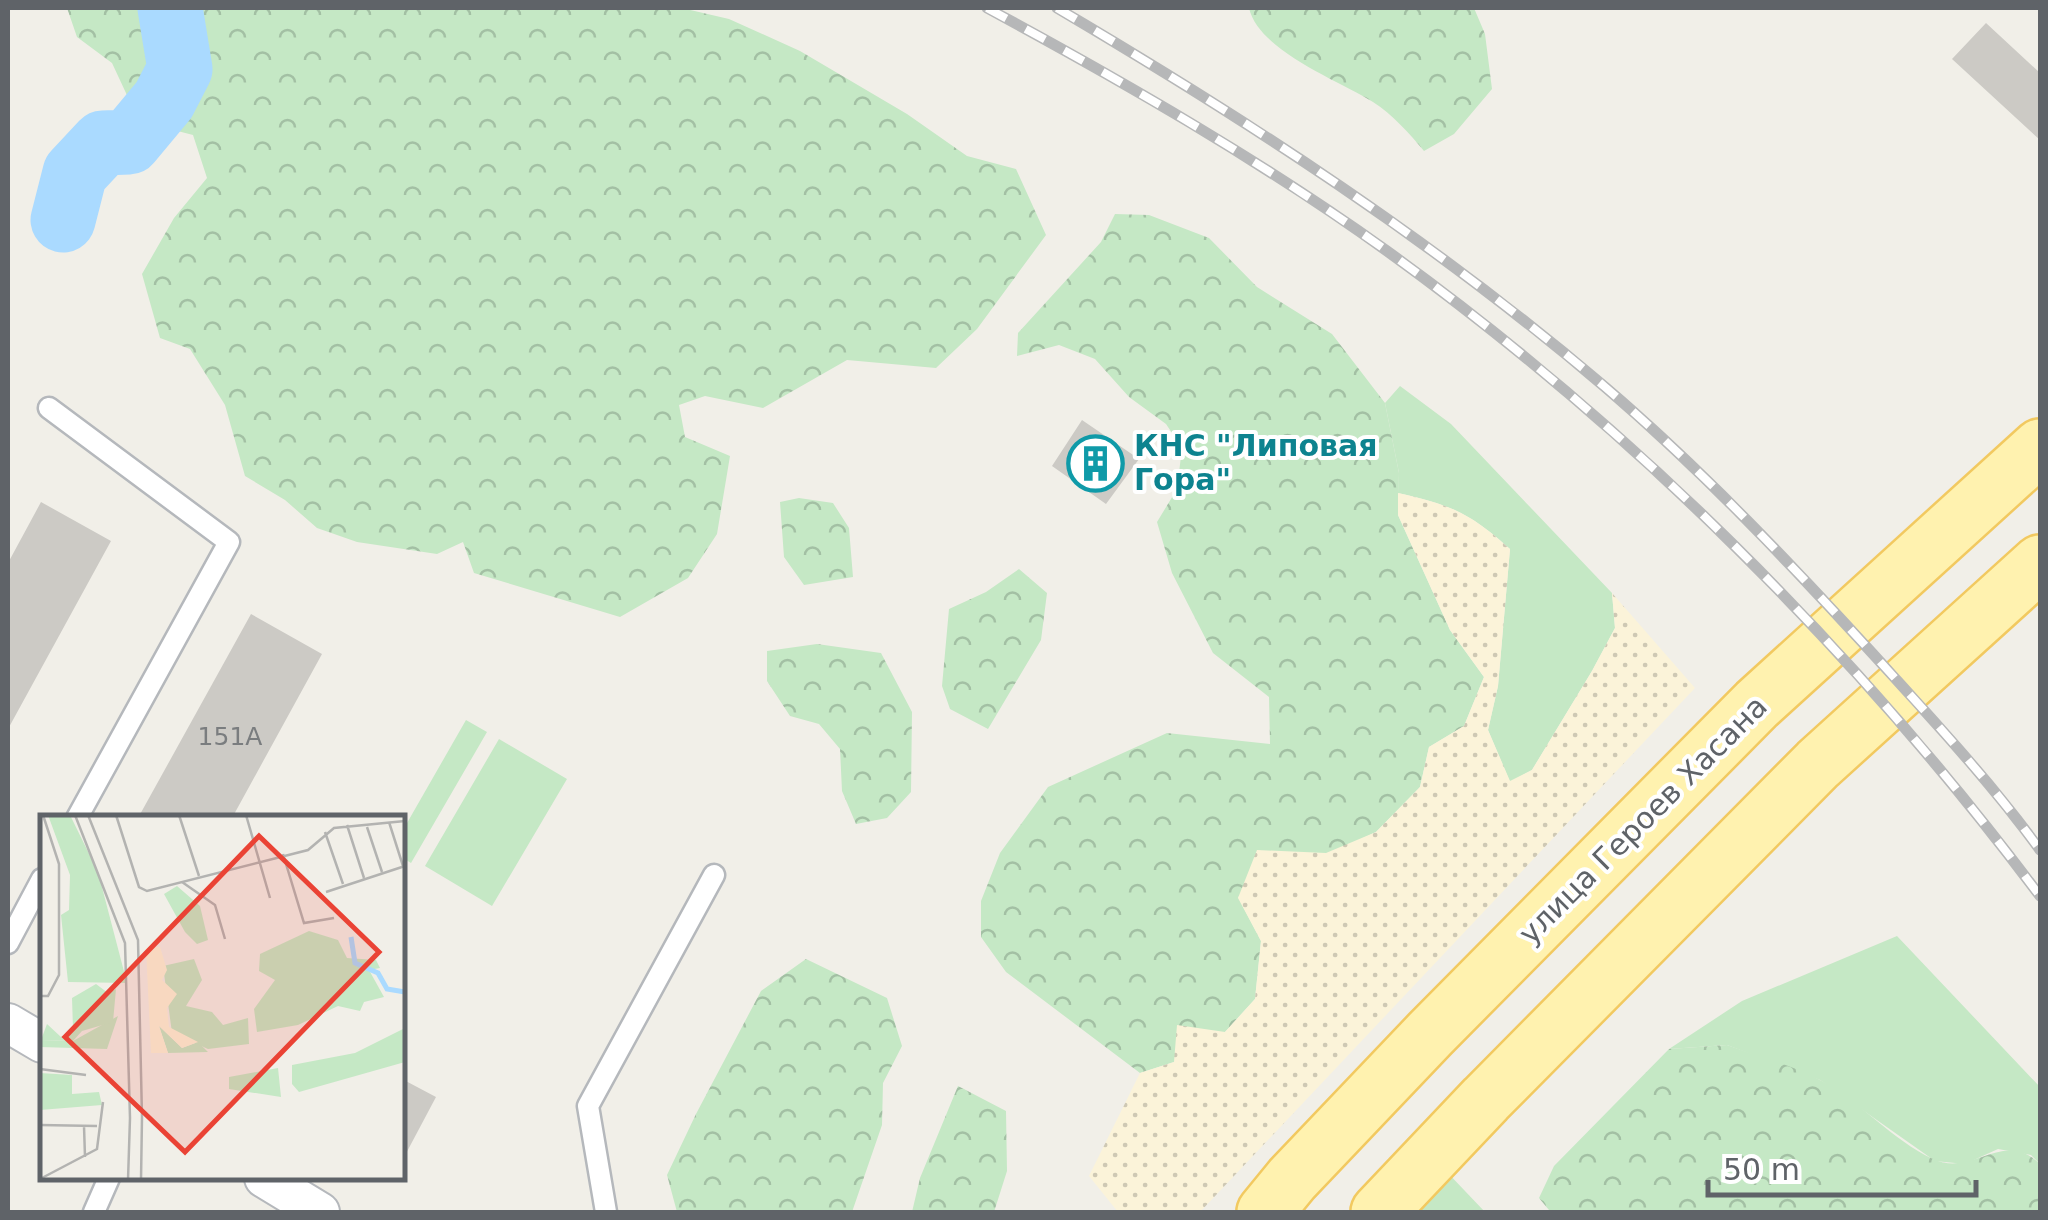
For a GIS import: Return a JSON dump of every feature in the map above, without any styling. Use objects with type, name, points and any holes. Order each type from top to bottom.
[{"type":"main road","name":"улица Героев Хасана","points":[[1264,1212],[1430,1034],[1757,704],[2040,446]]},
{"type":"main road","points":[[1380,1212],[1486,1098],[1818,764],[2040,562]]},
{"type":"street","points":[[8,1023],[40,1043]]},
{"type":"street","points":[[267,1180],[320,1212]]},
{"type":"lane","points":[[49,408],[229,542],[79,815]]},
{"type":"lane","points":[[606,1212],[588,1106],[714,876]]},
{"type":"lane","points":[[8,943],[40,883]]},
{"type":"lane","points":[[94,1212],[109,1180]]},
{"type":"green space","points":[[67,8],[686,9],[729,19],[800,51],[907,114],[967,156],[1016,169],[1046,235],[977,329],[936,368],[847,360],[763,408],[705,396],[679,405],[685,437],[730,456],[717,534],[688,578],[620,617],[474,573],[463,542],[437,554],[357,542],[317,528],[285,500],[245,476],[225,405],[190,349],[160,338],[142,274],[174,218],[207,178],[193,135],[139,121],[112,63],[77,37]]},
{"type":"green space","points":[[1249,8],[1474,8],[1485,34],[1492,89],[1454,134],[1424,151],[1380,107],[1283,51],[1256,23]]},
{"type":"green space","points":[[1115,214],[1149,215],[1209,238],[1257,287],[1332,334],[1385,403],[1399,473],[1398,515],[1450,630],[1484,677],[1464,726],[1429,747],[1420,787],[1376,832],[1238,897],[1261,941],[1255,999],[1225,1032],[1174,1062],[1140,1073],[1006,972],[981,937],[981,901],[1000,853],[1048,787],[1167,733],[1270,744],[1269,697],[1213,653],[1172,573],[1157,522],[1177,489],[1182,448],[1166,424],[1129,397],[1095,359],[1059,345],[1017,356],[1018,333],[1101,242]]},
{"type":"green space","points":[[1400,386],[1451,424],[1612,593],[1615,628],[1592,671],[1532,770],[1510,782],[1488,730],[1498,686],[1510,549],[1459,512],[1398,493],[1399,473],[1385,403]]},
{"type":"green space","points":[[799,498],[833,503],[849,528],[853,577],[804,585],[784,557],[780,502]]},
{"type":"green space","points":[[1019,569],[1047,593],[1041,640],[988,729],[950,709],[942,686],[949,609],[986,592]]},
{"type":"green space","points":[[817,644],[881,653],[912,712],[911,792],[887,818],[856,824],[842,791],[840,749],[819,724],[790,716],[767,681],[767,651]]},
{"type":"green space","points":[[466,720],[487,732],[411,863],[405,859],[405,827]]},
{"type":"green space","points":[[499,739],[567,779],[492,906],[425,866]]},
{"type":"green space","points":[[1897,936],[2040,1087],[2040,1164],[2031,1155],[1998,1149],[1965,1164],[1935,1161],[1820,1080],[1727,1045],[1669,1049],[1742,1001]]},
{"type":"green space","points":[[806,959],[887,998],[902,1046],[883,1083],[882,1125],[852,1212],[677,1212],[667,1175],[696,1114],[761,991]]},
{"type":"green space","points":[[1727,1045],[1820,1080],[1933,1159],[1961,1163],[2000,1152],[2026,1154],[2040,1164],[2040,1212],[1549,1210],[1539,1198],[1554,1166],[1669,1049]]},
{"type":"green space","points":[[958,1086],[1006,1111],[1007,1171],[994,1212],[912,1212],[920,1178]]},
{"type":"green space","points":[[1445,1170],[1485,1212],[1413,1212]]},
{"type":"sand","points":[[1398,493],[1459,512],[1510,549],[1498,686],[1488,730],[1510,781],[1532,770],[1592,671],[1615,628],[1612,593],[1695,688],[1200,1212],[1118,1212],[1089,1176],[1140,1073],[1174,1062],[1177,1025],[1225,1032],[1255,999],[1261,941],[1238,898],[1257,850],[1326,853],[1376,832],[1420,787],[1429,747],[1464,726],[1484,677],[1450,630],[1398,515]]},
{"type":"building","points":[[1986,23],[2040,73],[2040,140],[1952,59]]},
{"type":"building","name":"КНС \"Липовая Гора\"","points":[[1082,420],[1139,459],[1106,504],[1052,466]]},
{"type":"building","points":[[41,502],[111,541],[8,729],[8,563]]},
{"type":"building","points":[[251,614],[322,654],[234,815],[140,815]]},
{"type":"building","points":[[405,1081],[436,1097],[405,1155]]},
{"type":"waterway","points":[[63,220],[75,173],[103,143],[129,142],[164,100],[180,69],[170,8]]},
{"type":"railway","points":[[987,8],[1140,93],[1290,185],[1387,251],[1568,393],[1738,549],[1818,632],[1896,717],[2040,896]]},
{"type":"railway","points":[[1057,8],[1339,185],[1475,282],[1605,387],[1710,483],[1809,585],[1960,750],[2040,850]]},
{"type":"place","name":"КНС \"Липовая Гора\"","points":[[1095,463]]}]
